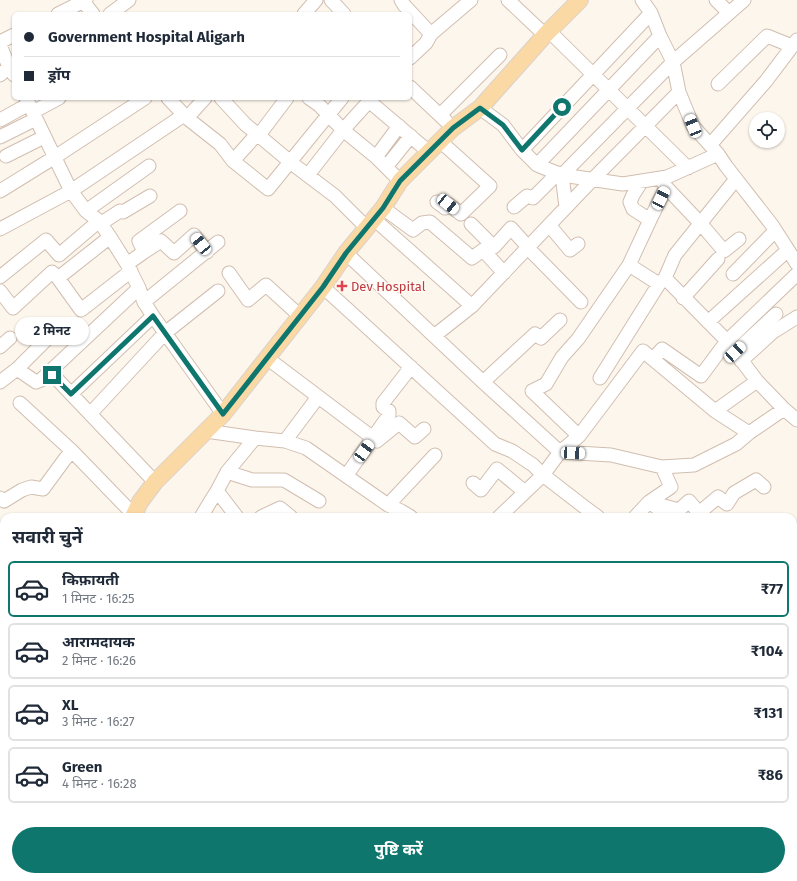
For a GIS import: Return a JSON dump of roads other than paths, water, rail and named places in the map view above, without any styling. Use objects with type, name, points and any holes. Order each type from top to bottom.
[{"type":"main road","points":[[135,513],[140,502],[155,482],[223,414],[323,287],[346,253],[375,218],[400,181],[453,128],[480,108],[577,1]]},
{"type":"street","points":[[113,12],[129,0]]},
{"type":"street","points":[[306,12],[316,0]]},
{"type":"street","points":[[331,0],[342,12]]},
{"type":"street","points":[[412,56],[426,43],[431,34],[471,0]]},
{"type":"street","points":[[508,0],[593,74],[688,168]]},
{"type":"street","points":[[642,0],[651,13],[660,36],[673,62],[679,92],[693,126],[736,179],[775,231],[797,264]]},
{"type":"street","points":[[716,0],[729,13]]},
{"type":"street","points":[[514,207],[527,196],[533,198],[560,174],[673,62],[744,0]]},
{"type":"street","points":[[62,12],[84,1],[92,12]]},
{"type":"street","points":[[522,150],[651,13]]},
{"type":"street","points":[[412,17],[431,34]]},
{"type":"street","points":[[537,165],[660,36]]},
{"type":"street","points":[[580,436],[532,392],[546,384],[562,357],[578,339],[630,265],[650,220],[663,182],[667,177],[688,168],[714,150],[795,43],[767,36],[718,84]]},
{"type":"street","points":[[8,72],[0,44],[12,37]]},
{"type":"street","points":[[440,115],[500,55]]},
{"type":"street","points":[[412,88],[453,128]]},
{"type":"street","points":[[434,336],[472,306],[593,179],[679,92]]},
{"type":"street","points":[[0,120],[30,105],[51,100]]},
{"type":"street","points":[[0,191],[142,100]]},
{"type":"street","points":[[170,100],[185,117],[220,144],[233,161],[268,189],[340,100]]},
{"type":"street","points":[[0,228],[71,191],[185,117],[203,100]]},
{"type":"street","points":[[233,161],[258,135],[285,100]]},
{"type":"street","points":[[312,100],[343,130],[386,166],[400,181]]},
{"type":"street","points":[[308,175],[343,130],[369,100]]},
{"type":"street","points":[[371,100],[411,136],[435,146],[490,186],[462,214],[448,204],[445,208],[437,202]]},
{"type":"street","points":[[228,101],[245,124],[290,162],[335,196],[375,218],[413,230],[422,223],[430,222],[472,258],[483,250],[504,273]]},
{"type":"street","points":[[30,105],[71,191],[86,211],[99,223],[110,237],[129,268],[144,302],[223,414]]},
{"type":"street","points":[[0,137],[30,105]]},
{"type":"street","points":[[480,108],[503,125],[522,150],[537,165],[560,174],[623,184],[642,181],[663,182],[724,251],[739,239]]},
{"type":"street","points":[[376,157],[399,126]]},
{"type":"street","points":[[386,166],[411,136]]},
{"type":"street","points":[[6,156],[44,137]]},
{"type":"street","points":[[86,211],[149,166]]},
{"type":"street","points":[[560,174],[566,207]]},
{"type":"street","points":[[600,378],[662,281],[675,255],[736,179]]},
{"type":"street","points":[[642,181],[630,202],[633,209],[650,220]]},
{"type":"street","points":[[0,277],[46,240],[59,255],[99,223],[120,211],[123,212],[150,196]]},
{"type":"street","points":[[144,252],[139,241],[180,212]]},
{"type":"street","points":[[375,218],[472,306]]},
{"type":"street","points":[[471,224],[494,247],[511,228],[581,302]]},
{"type":"street","points":[[549,225],[570,250],[578,244]]},
{"type":"street","points":[[732,274],[775,231]]},
{"type":"street","points":[[0,291],[13,308],[52,272],[81,310],[129,268],[144,252],[161,241],[174,253],[194,235],[207,252]]},
{"type":"street","points":[[58,278],[110,237]]},
{"type":"street","points":[[144,302],[218,242]]},
{"type":"street","points":[[708,322],[788,250]]},
{"type":"street","points":[[346,253],[560,452],[611,455],[662,467],[694,465],[736,444],[749,433],[784,409]]},
{"type":"street","points":[[683,298],[718,259]]},
{"type":"street","points":[[630,265],[662,281],[683,298],[727,341],[757,381],[797,420]]},
{"type":"street","points":[[229,273],[248,300],[266,285],[300,316]]},
{"type":"street","points":[[653,359],[662,349],[701,376],[727,341],[797,274]]},
{"type":"street","points":[[323,287],[495,444],[512,451],[533,465],[543,475],[593,513]]},
{"type":"street","points":[[40,380],[139,288]]},
{"type":"street","points":[[90,414],[165,333],[218,291]]},
{"type":"street","points":[[738,357],[776,314]]},
{"type":"street","points":[[71,394],[153,316]]},
{"type":"street","points":[[738,357],[797,317]]},
{"type":"street","points":[[483,382],[535,334],[541,338],[560,320]]},
{"type":"street","points":[[0,382],[17,368],[50,336]]},
{"type":"street","points":[[0,347],[10,338]]},
{"type":"street","points":[[503,513],[543,475],[560,452],[580,436],[643,351],[715,411],[749,433]]},
{"type":"street","points":[[267,358],[378,441],[399,423],[415,437],[424,429]]},
{"type":"street","points":[[346,476],[389,415],[389,411],[383,406],[383,403],[411,367]]},
{"type":"street","points":[[17,368],[36,382],[52,375],[155,482]]},
{"type":"street","points":[[715,411],[757,381]]},
{"type":"street","points":[[285,441],[318,396]]},
{"type":"street","points":[[20,403],[72,451],[131,513]]},
{"type":"street","points":[[206,430],[285,441],[306,448],[388,505],[404,513]]},
{"type":"street","points":[[203,513],[227,472],[255,438]]},
{"type":"street","points":[[0,498],[4,501],[22,490],[31,487],[43,489],[72,451]]},
{"type":"street","points":[[388,505],[435,455]]},
{"type":"street","points":[[639,513],[649,502],[671,487],[682,466]]},
{"type":"street","points":[[662,467],[671,487]]},
{"type":"street","points":[[473,483],[481,490],[496,469],[525,492]]},
{"type":"street","points":[[227,472],[252,480],[284,480],[319,501]]},
{"type":"street","points":[[649,502],[679,510],[689,501],[699,513],[718,497],[727,504],[734,493],[756,480],[764,487]]},
{"type":"street","points":[[217,491],[234,513]]},
{"type":"street","points":[[649,502],[664,513]]},
{"type":"street","points":[[269,513],[280,508],[286,513]]},
{"type":"place","name":"Dev Hospital","points":[[342,286]]}]
